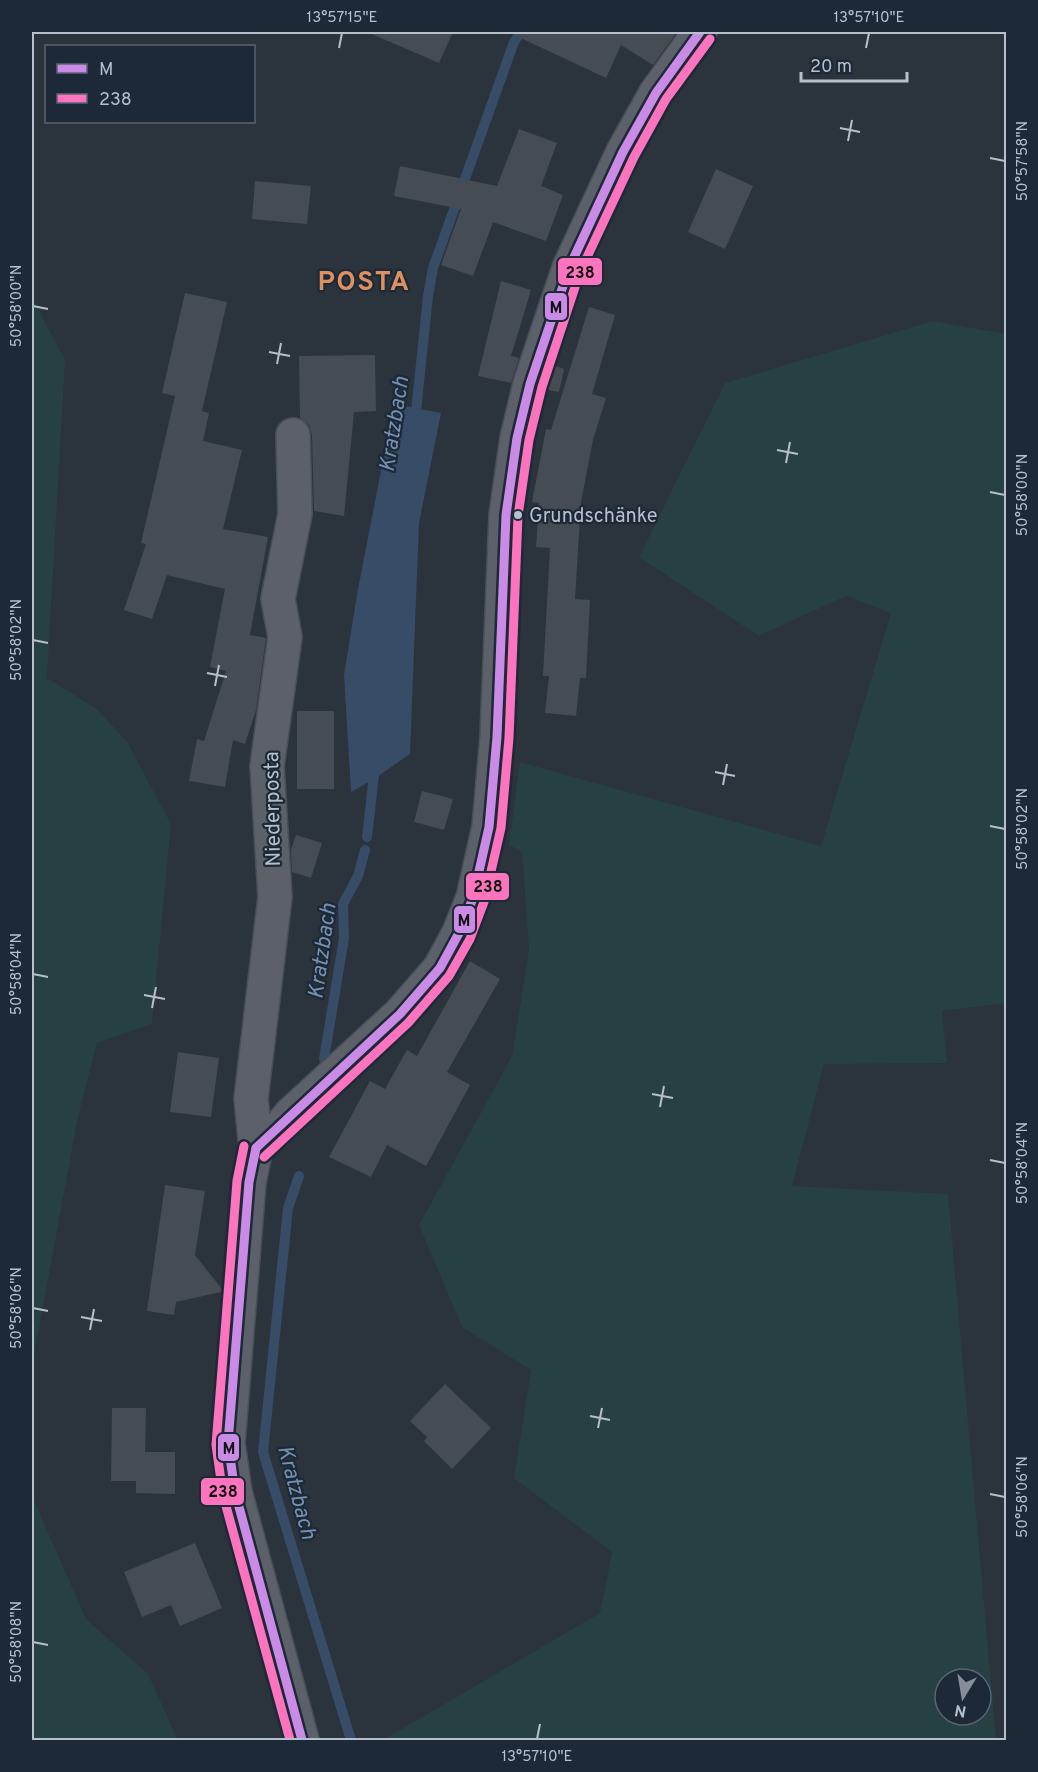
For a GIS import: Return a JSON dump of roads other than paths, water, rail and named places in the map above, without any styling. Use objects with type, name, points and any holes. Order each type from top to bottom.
[{"type":"street","points":[[256,1148],[400,1014],[440,968],[473,898],[489,827],[497,737],[506,515],[517,438],[530,384],[569,268],[623,152],[656,93],[700,32]]},
{"type":"street","name":"Niederposta","points":[[293,435],[295,514],[278,599],[285,637],[267,766],[275,897],[251,1099],[256,1148],[249,1182],[228,1443],[235,1492],[302,1740]]},
{"type":"water","points":[[394,404],[441,413],[419,523],[410,754],[351,792],[344,675],[358,589]]},
{"type":"waterway","name":"Kratzbach","points":[[415,421],[433,268],[514,42],[521,32]]},
{"type":"waterway","name":"Kratzbach","points":[[367,837],[375,766]]},
{"type":"waterway","name":"Kratzbach","points":[[324,1059],[344,938],[343,904],[358,876],[365,850]]},
{"type":"waterway","name":"Kratzbach","points":[[299,1176],[288,1208],[263,1452],[351,1740]]},
{"type":"place","name":"Grundschänke","points":[[518,515]]},
{"type":"district","name":"POSTA","points":[[364,281]]}]
